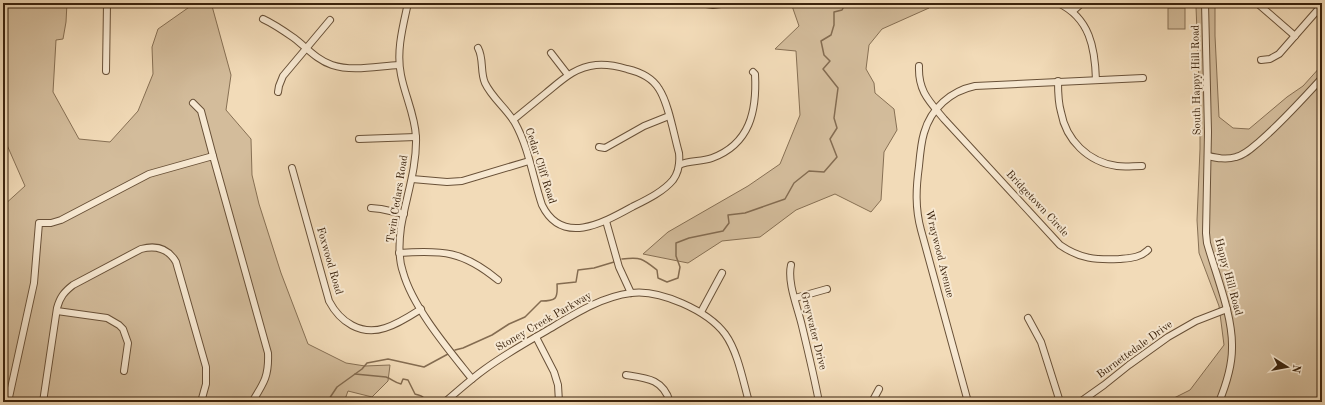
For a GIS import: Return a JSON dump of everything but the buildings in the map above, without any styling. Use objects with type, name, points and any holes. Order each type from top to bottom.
[{"type":"street","points":[[106,71],[107,3]]},
{"type":"street","name":"Twin Cedars Road","points":[[408,3],[400,48],[399,65],[412,113],[416,147],[412,179],[400,238],[399,253],[406,282],[421,309],[437,333],[472,379]]},
{"type":"street","points":[[699,3],[713,5],[729,3]]},
{"type":"street","points":[[1058,3],[1073,11],[1084,27],[1094,48],[1096,80]]},
{"type":"street","points":[[1073,11],[1082,3]]},
{"type":"street","name":"South Happy Hill Road","points":[[1205,3],[1208,82],[1208,156]]},
{"type":"street","points":[[1257,3],[1295,36]]},
{"type":"street","points":[[1261,60],[1275,57],[1322,5]]},
{"type":"street","points":[[263,19],[284,31],[323,61],[336,66],[354,68],[399,65]]},
{"type":"street","points":[[278,92],[283,76],[330,20]]},
{"type":"street","name":"Cedar Cliff Road","points":[[478,48],[482,56],[482,71],[485,82],[494,97],[513,120],[520,133],[542,205],[546,214],[554,222],[564,227],[577,228],[606,222],[665,188],[675,176],[679,165],[679,153],[660,90],[652,80],[637,71],[610,65],[596,65],[578,70],[568,75],[513,120]]},
{"type":"street","points":[[551,53],[568,75]]},
{"type":"street","name":"Bridgetown Circle","points":[[919,66],[920,81],[926,97],[1060,245],[1067,250],[1100,260],[1140,257],[1148,250]]},
{"type":"street","points":[[679,165],[688,162],[705,160],[720,155],[733,146],[743,135],[752,118],[756,101],[755,74],[753,72]]},
{"type":"street","name":"Wraywood Avenue","points":[[968,402],[922,236],[917,208],[917,185],[922,140],[927,124],[936,109],[952,94],[975,86],[1143,78]]},
{"type":"street","points":[[1208,156],[1215,158],[1229,158],[1236,157],[1247,152],[1284,118],[1322,78]]},
{"type":"street","points":[[1058,81],[1059,104],[1063,120],[1068,133],[1078,146],[1092,158],[1108,164],[1121,166],[1142,166]]},
{"type":"street","points":[[194,103],[201,111],[268,353],[268,372],[263,384],[252,402]]},
{"type":"street","points":[[598,148],[605,148],[644,126],[669,116]]},
{"type":"street","points":[[359,139],[416,137]]},
{"type":"street","points":[[8,402],[34,283],[39,223],[51,223],[61,220],[149,174],[213,156]]},
{"type":"street","name":"Happy Hill Road","points":[[1208,156],[1207,243],[1231,328],[1232,350],[1227,378],[1219,402]]},
{"type":"street","points":[[412,179],[448,182],[462,181],[529,161]]},
{"type":"street","name":"Foxwood Road","points":[[292,168],[329,301],[338,314],[353,326],[370,330],[391,326],[421,309]]},
{"type":"street","points":[[371,208],[404,214]]},
{"type":"street","points":[[606,222],[619,267],[631,293]]},
{"type":"street","points":[[42,402],[57,311],[64,292],[73,285],[141,249],[149,247],[156,247],[164,250],[171,255],[176,262],[206,367],[206,384],[201,402]]},
{"type":"street","points":[[399,253],[431,251],[459,256],[476,264],[498,280]]},
{"type":"street","name":"Greywater Drive","points":[[791,265],[789,275],[819,402]]},
{"type":"street","points":[[701,312],[722,273]]},
{"type":"street","points":[[795,298],[827,289]]},
{"type":"street","name":"Stoney Creek Parkway","points":[[445,402],[484,370],[536,337],[593,304],[603,300],[639,292],[655,294],[685,304],[701,312],[717,325],[730,342],[749,402]]},
{"type":"street","name":"Burnettedale Drive","points":[[1080,402],[1168,337],[1196,321],[1226,309]]},
{"type":"street","points":[[57,311],[107,318],[119,325],[123,329],[128,343],[124,371]]},
{"type":"street","points":[[1028,318],[1041,342],[1060,402]]},
{"type":"street","points":[[536,337],[554,372],[558,385],[559,402]]},
{"type":"street","points":[[626,375],[647,379],[658,384],[667,394],[670,402]]},
{"type":"street","points":[[872,402],[879,389]]},
{"type":"shaded area","points":[[3,3],[67,3],[63,39],[56,40],[53,92],[79,139],[110,142],[138,111],[153,74],[152,47],[158,29],[195,3],[214,3],[212,6],[231,75],[226,110],[251,139],[252,175],[259,204],[281,273],[308,344],[346,363],[365,366],[390,365],[388,381],[372,397],[348,391],[344,402],[3,402],[3,206],[25,186],[3,136]]},
{"type":"shaded area","points":[[791,3],[918,3],[929,8],[882,29],[869,45],[866,69],[874,83],[875,93],[894,109],[897,130],[884,152],[881,200],[871,212],[835,194],[796,210],[760,237],[722,241],[688,263],[643,254],[668,232],[748,186],[780,164],[800,115],[796,51],[775,49],[799,26]]},
{"type":"shaded area","points":[[1195,3],[1215,3],[1219,117],[1233,128],[1249,129],[1287,97],[1303,86],[1322,65],[1322,402],[1166,402],[1190,390],[1224,345],[1219,306],[1199,253],[1197,220],[1200,107]]},
{"type":"shaded area","points":[[1168,8],[1185,8],[1185,29],[1168,29]]},
{"type":"waterway","points":[[622,259],[641,259],[657,270],[658,278],[667,282],[678,278],[680,267],[676,256],[676,243],[689,238],[723,231],[729,223],[728,215],[745,213],[785,199],[794,183],[809,171],[824,172],[837,157],[830,139],[837,128],[834,118],[838,88],[823,69],[830,61],[824,55],[821,41],[831,35],[834,25],[834,12],[842,10],[846,3]]},
{"type":"waterway","points":[[455,350],[492,335],[509,324],[525,317],[541,301],[553,300],[557,293],[557,284],[576,282],[578,270],[594,268],[614,262]]},
{"type":"waterway","points":[[327,402],[337,387],[362,369],[367,363],[388,359],[424,367],[448,354]]},
{"type":"waterway","points":[[355,374],[386,377],[401,384],[403,379],[408,380],[415,394],[423,397],[425,402]]}]
